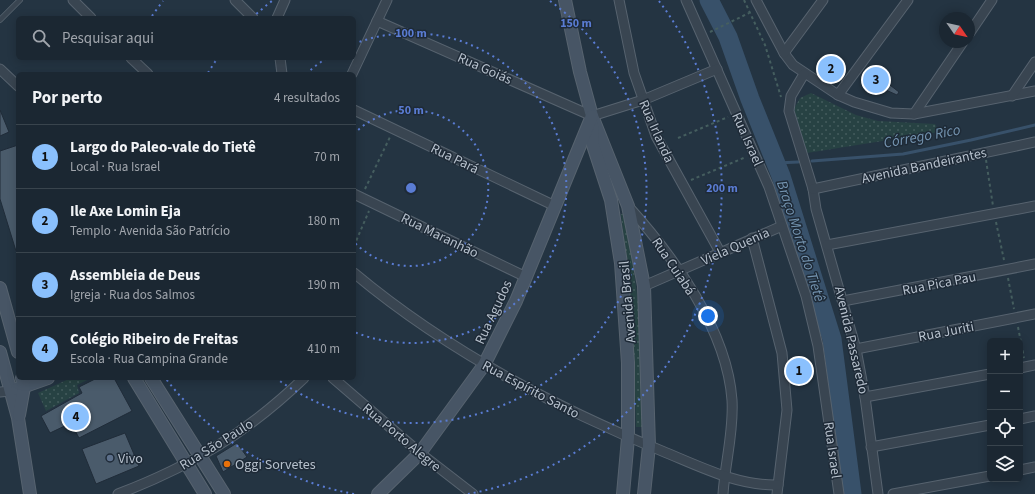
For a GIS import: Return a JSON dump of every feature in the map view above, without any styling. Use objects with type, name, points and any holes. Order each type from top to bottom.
[{"type":"street","points":[[74,0],[89,16]]},
{"type":"street","points":[[235,0],[251,16]]},
{"type":"street","points":[[278,16],[285,0]]},
{"type":"street","points":[[353,72],[387,0]]},
{"type":"street","name":"Avenida Brasil","points":[[565,0],[580,72],[592,116],[628,206],[644,286],[649,446],[644,494]]},
{"type":"street","name":"Rua Irlanda","points":[[619,0],[634,73],[642,100],[656,136],[681,184],[720,252]]},
{"type":"street","name":"Rua Israel","points":[[686,0],[769,187],[806,296],[818,346],[839,494]]},
{"type":"street","points":[[784,53],[823,0]]},
{"type":"street","points":[[838,95],[908,0]]},
{"type":"street","points":[[975,25],[992,0]]},
{"type":"street","points":[[758,4],[784,53],[793,65],[804,74],[838,95],[854,102],[891,113],[914,114],[1035,91]]},
{"type":"street","name":"Rua Goiás","points":[[377,21],[592,116]]},
{"type":"street","points":[[914,114],[959,48]]},
{"type":"street","points":[[134,60],[146,72]]},
{"type":"street","points":[[280,60],[282,72]]},
{"type":"street","points":[[1012,96],[1035,62]]},
{"type":"street","points":[[0,68],[16,84]]},
{"type":"street","points":[[592,116],[642,100],[717,69]]},
{"type":"street","name":"Avenida Passaredo","points":[[804,74],[791,96],[789,111],[813,189],[816,209],[856,349],[865,397],[878,494]]},
{"type":"street","name":"Rua Pará","points":[[356,111],[555,206]]},
{"type":"street","name":"Avenida Brasil","points":[[592,116],[593,145],[611,200],[621,263],[628,363],[628,438],[623,494]]},
{"type":"street","name":"Rua Agudos","points":[[378,494],[420,453],[484,365],[526,277],[592,116]]},
{"type":"street","name":"Avenida Bandeirantes","points":[[813,189],[1035,142]]},
{"type":"street","points":[[578,153],[588,152],[597,158]]},
{"type":"street","name":"Rua Maranhão","points":[[358,196],[526,277]]},
{"type":"street","name":"Rua Cuiabá","points":[[628,206],[653,235],[706,314],[727,367],[732,401],[723,494]]},
{"type":"street","points":[[827,245],[1035,206]]},
{"type":"street","name":"Viela Quenia","points":[[644,286],[782,226]]},
{"type":"street","points":[[752,238],[782,353],[784,372],[787,410],[775,488]]},
{"type":"street","name":"Rua Pica Pau","points":[[843,301],[1035,264]]},
{"type":"street","name":"Rua Espírito Santo","points":[[356,275],[396,306],[484,365],[558,405],[628,438],[724,477],[775,488]]},
{"type":"street","points":[[0,288],[16,345]]},
{"type":"street","name":"Rua Juriti","points":[[856,349],[1035,314]]},
{"type":"street","points":[[0,352],[4,387],[18,418],[30,494]]},
{"type":"street","points":[[1023,367],[1035,365]]},
{"type":"street","points":[[865,397],[987,375]]},
{"type":"street","points":[[4,387],[16,377]]},
{"type":"street","points":[[4,387],[38,380]]},
{"type":"street","points":[[135,380],[205,494]]},
{"type":"street","points":[[152,380],[224,494]]},
{"type":"street","name":"Rua São Paulo","points":[[118,494],[187,465],[201,457],[238,434],[274,406],[302,380]]},
{"type":"street","name":"Rua Porto Alegre","points":[[335,380],[420,453],[473,494]]},
{"type":"street","points":[[18,418],[23,383]]},
{"type":"street","points":[[1023,418],[1035,416]]},
{"type":"street","points":[[871,447],[987,426]]},
{"type":"street","points":[[1023,469],[1035,467]]},
{"type":"street","points":[[893,494],[987,477]]},
{"type":"lane","points":[[0,20],[20,0]]},
{"type":"path","points":[[707,33],[729,23],[758,4]]},
{"type":"path","points":[[678,138],[737,113]]},
{"type":"path","points":[[358,196],[394,129]]},
{"type":"path","points":[[681,184],[755,154]]},
{"type":"path","points":[[356,241],[373,203]]},
{"type":"green space","points":[[811,93],[856,115],[878,121],[935,124],[939,132],[807,153],[794,109],[800,98]]},
{"type":"green space","points":[[621,214],[627,215],[640,319],[643,427],[636,427],[633,319]]},
{"type":"green space","points":[[67,380],[87,380],[77,385],[79,393],[46,411],[38,393]]},
{"type":"building","points":[[826,58],[843,70],[837,80],[819,68]]},
{"type":"building","points":[[869,69],[899,92],[897,95],[868,82]]},
{"type":"building","points":[[0,110],[9,132],[0,136]]},
{"type":"building","points":[[16,146],[16,251],[0,199],[0,151]]},
{"type":"building","points":[[93,380],[115,380],[132,411],[79,438],[71,423],[50,433],[41,416],[82,393],[79,387]]},
{"type":"building","name":"Vivo","points":[[125,433],[139,466],[96,484],[82,449]]},
{"type":"building","name":"Oggi Sorvetes","points":[[237,443],[247,457],[223,472],[216,456]]},
{"type":"waterway","name":"Braço Morto do Tietê","points":[[709,0],[728,37],[750,99],[781,176],[832,339],[852,494]]},
{"type":"waterway","name":"Córrego Rico","points":[[812,161],[903,154],[1035,125]]},
{"type":"waterway","name":"Córrego Rico","points":[[776,163],[798,162]]},
{"type":"place","name":"Ile Axe Lomin Eja","points":[[831,69]]},
{"type":"place","name":"Assembleia de Deus","points":[[876,80]]},
{"type":"place","name":"Largo do Paleo-vale do Tietê","points":[[799,371]]},
{"type":"place","name":"Colégio Ribeiro de Freitas","points":[[76,417]]},
{"type":"place","name":"Vivo","points":[[110,458]]},
{"type":"place","name":"Oggi Sorvetes","points":[[227,464]]}]
